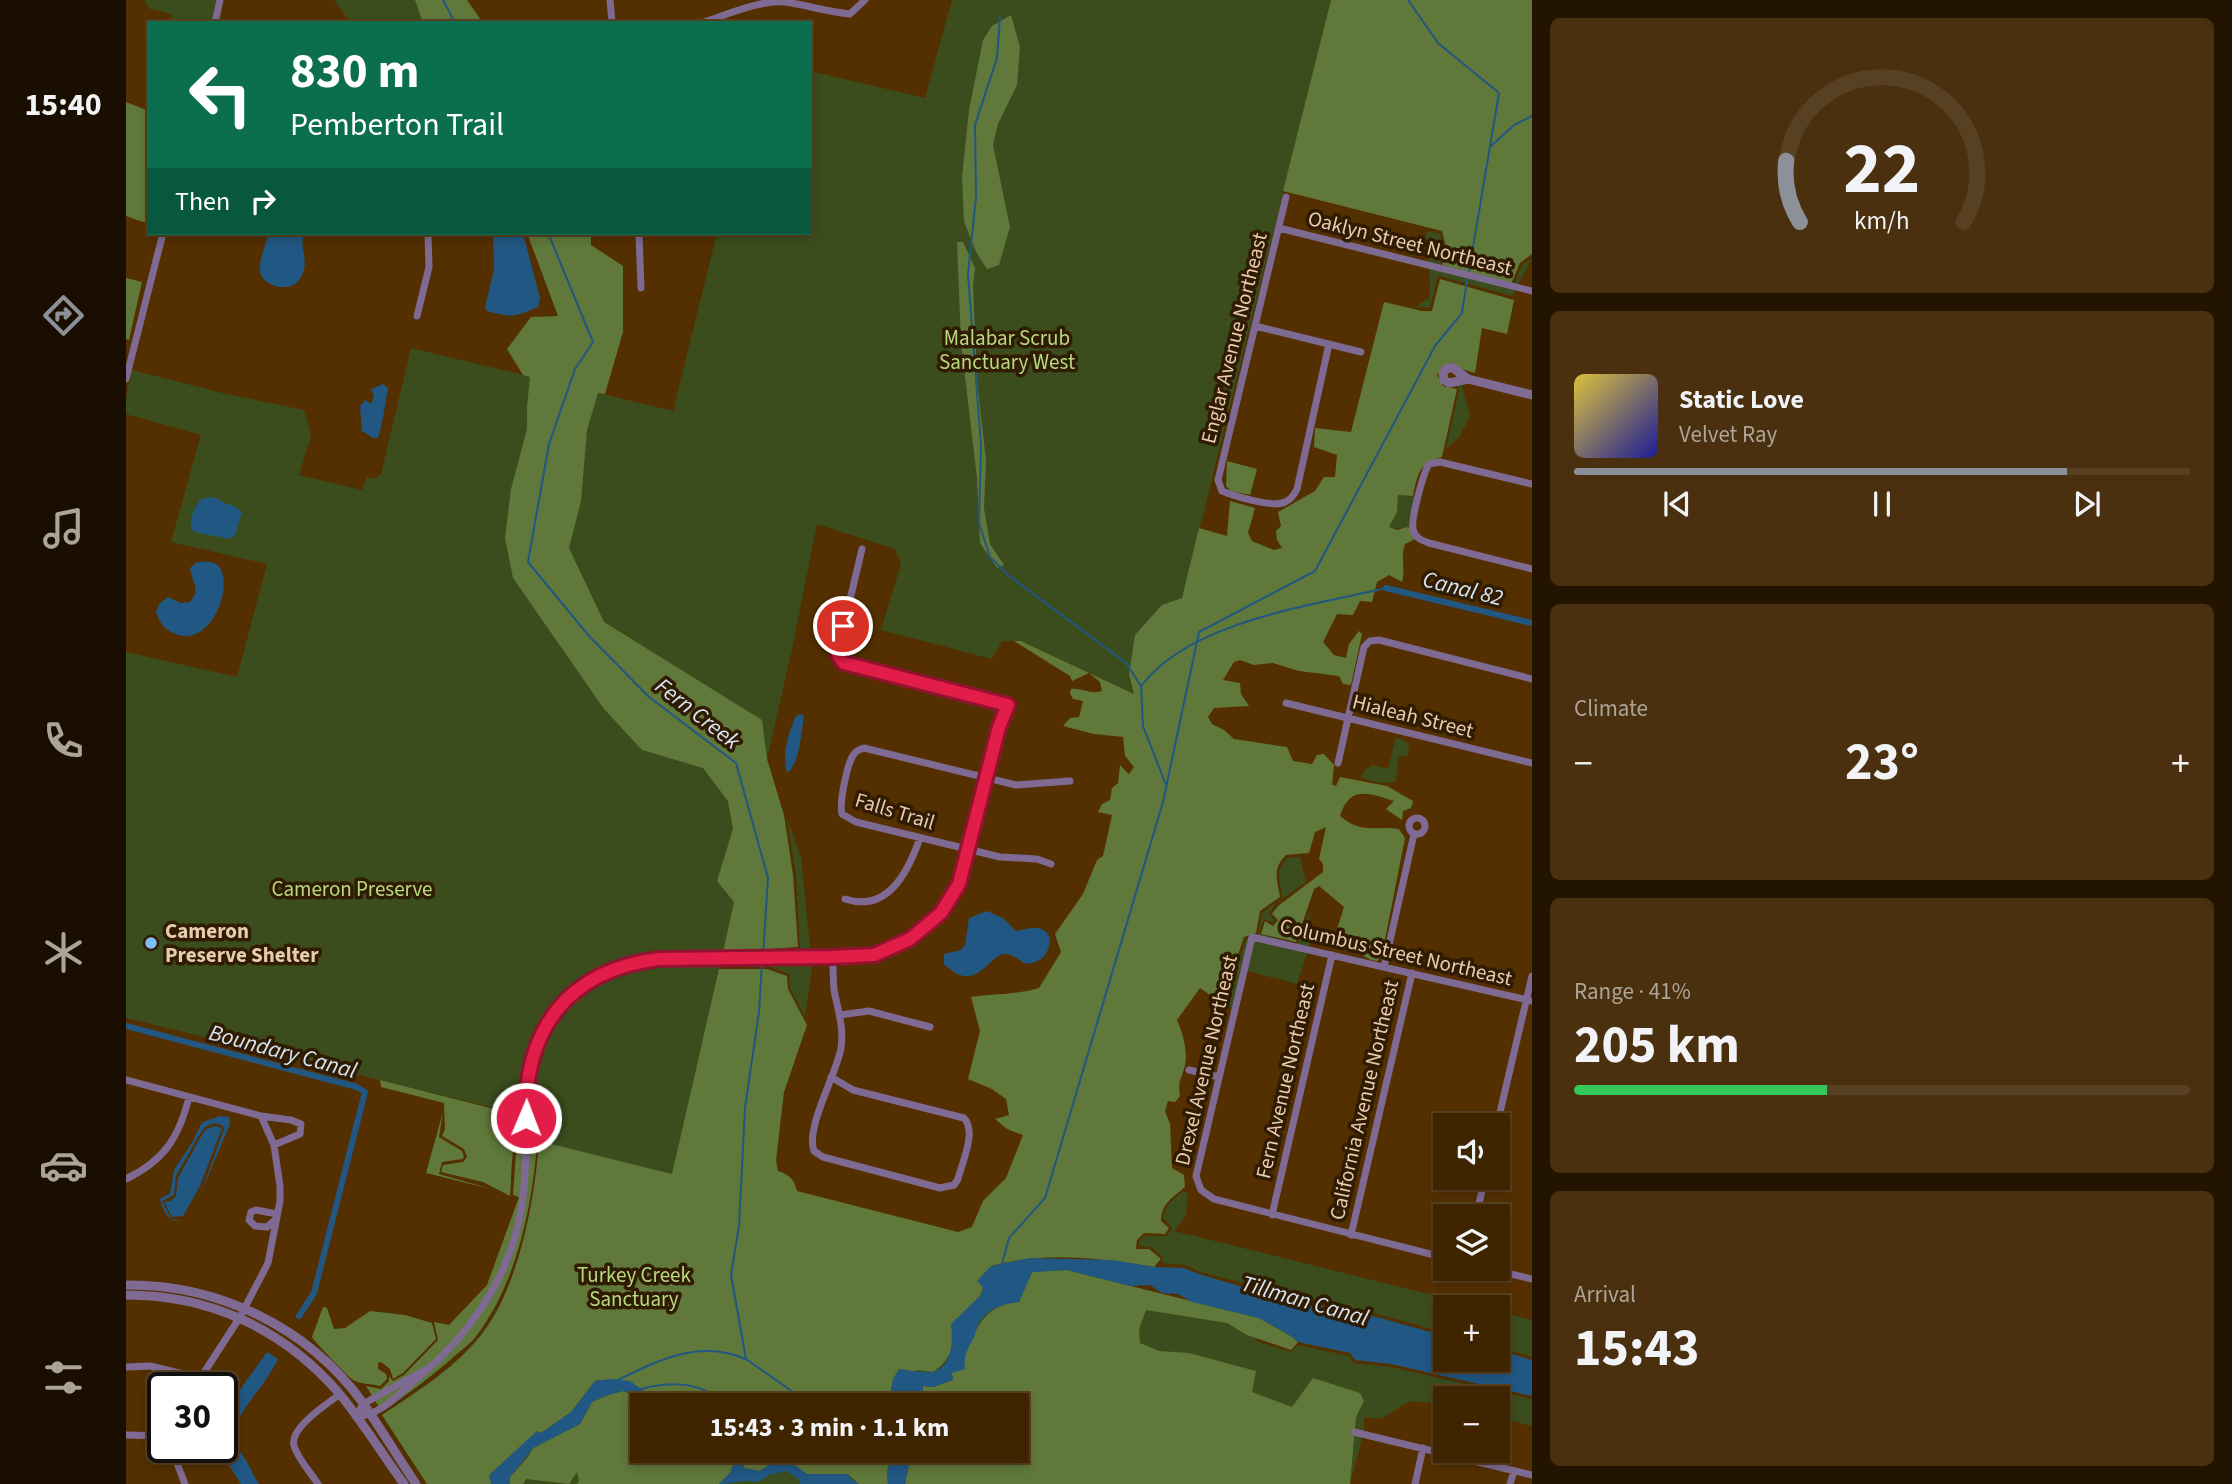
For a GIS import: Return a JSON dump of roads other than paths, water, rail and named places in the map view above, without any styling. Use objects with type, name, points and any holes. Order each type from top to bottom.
[{"type":"street","points":[[215,21],[220,0]]},
{"type":"street","points":[[610,0],[612,21]]},
{"type":"street","points":[[707,21],[774,2],[850,14],[865,0]]},
{"type":"street","name":"Englar Avenue Northeast","points":[[1286,197],[1218,480],[1219,486],[1226,493],[1267,503],[1282,503],[1292,497],[1297,489],[1329,344]]},
{"type":"street","name":"Oaklyn Street Northeast","points":[[1279,228],[1532,291]]},
{"type":"street","points":[[126,379],[162,235]]},
{"type":"street","points":[[417,316],[429,267],[428,235]]},
{"type":"street","points":[[639,235],[641,288]]},
{"type":"street","points":[[1255,326],[1361,352]]},
{"type":"street","points":[[1468,379],[1532,395]]},
{"type":"street","points":[[1532,484],[1440,462],[1429,464],[1423,475],[1413,527],[1418,539],[1532,569]]},
{"type":"street","points":[[356,1417],[370,1416],[432,1367],[469,1327],[505,1265],[524,1196],[525,1090],[530,1065],[550,1018],[564,1002],[598,975],[634,962],[659,959],[874,955],[910,939],[926,927],[941,913],[959,884],[999,727],[1008,705],[850,665],[840,660],[838,650],[862,549]]},
{"type":"street","points":[[1338,763],[1364,647],[1370,641],[1379,640],[1532,679]]},
{"type":"street","name":"Hialeah Street","points":[[1286,703],[1532,763]]},
{"type":"street","name":"Falls Trail","points":[[986,778],[868,748],[857,751],[851,760],[840,806],[842,814],[856,822],[1000,857],[1037,859],[1051,864]]},
{"type":"street","points":[[986,778],[1029,785],[1070,781]]},
{"type":"street","points":[[1384,967],[1414,834]]},
{"type":"street","points":[[845,899],[865,902],[894,887],[906,873],[920,838]]},
{"type":"street","name":"Columbus Street Northeast","points":[[1252,937],[1529,1001]]},
{"type":"street","name":"Drexel Avenue Northeast","points":[[1252,937],[1196,1176],[1201,1191],[1214,1199],[1272,1215]]},
{"type":"street","name":"Fern Avenue Northeast","points":[[1272,1215],[1332,955]]},
{"type":"street","points":[[831,1077],[853,1090],[964,1118],[970,1132],[954,1185],[940,1188],[817,1155],[812,1147],[825,1090],[841,1048],[833,957]]},
{"type":"street","name":"California Avenue Northeast","points":[[1351,1235],[1412,974]]},
{"type":"street","points":[[1500,1113],[1529,1001],[1532,976]]},
{"type":"street","points":[[840,1015],[869,1011],[930,1027]]},
{"type":"street","points":[[1189,1070],[1219,1077]]},
{"type":"street","points":[[126,1080],[261,1116],[302,1124],[300,1134],[274,1145]]},
{"type":"street","points":[[126,1179],[164,1152],[182,1125],[189,1097]]},
{"type":"street","points":[[203,1372],[240,1317],[268,1263],[280,1201],[280,1186],[274,1145],[261,1116]]},
{"type":"street","points":[[1272,1215],[1433,1255]]},
{"type":"street","points":[[1510,1274],[1532,1279]]},
{"type":"street","points":[[126,1285],[182,1288],[214,1296],[245,1308],[293,1336],[325,1362],[363,1404],[416,1484]]},
{"type":"street","points":[[126,1295],[180,1299],[240,1317],[289,1345],[317,1369],[340,1395],[404,1484]]},
{"type":"street","points":[[126,1367],[150,1366],[177,1372]]},
{"type":"street","points":[[356,1417],[363,1404],[414,1374],[432,1367]]},
{"type":"street","points":[[318,1484],[295,1450],[293,1440],[298,1429],[340,1395]]},
{"type":"street","points":[[1354,1432],[1532,1475]]},
{"type":"street","points":[[126,1434],[147,1435]]},
{"type":"street","points":[[1415,1484],[1423,1448]]},
{"type":"street","points":[[177,1463],[185,1484]]},
{"type":"street","points":[[1510,1484],[1514,1471]]},
{"type":"water","points":[[268,235],[304,235],[303,273],[295,284],[283,287],[266,281],[260,271]]},
{"type":"water","points":[[493,235],[524,235],[540,298],[538,307],[513,315],[487,311],[485,307],[494,270]]},
{"type":"water","points":[[383,384],[388,388],[383,420],[378,438],[373,438],[362,431],[360,406],[365,400],[371,404],[374,397],[371,389]]},
{"type":"water","points":[[210,497],[231,504],[242,512],[235,535],[229,539],[192,530],[191,518],[196,507],[200,500]]},
{"type":"water","points":[[197,562],[214,563],[221,570],[224,581],[222,595],[218,610],[210,623],[199,632],[186,636],[166,628],[156,611],[160,603],[168,597],[181,603],[190,602],[195,589],[190,568]]},
{"type":"water","points":[[802,714],[804,717],[797,755],[787,773],[785,759],[788,737],[796,716]]},
{"type":"water","points":[[987,911],[1003,918],[1016,931],[1035,928],[1047,933],[1050,938],[1044,957],[1026,964],[1011,955],[1000,955],[974,975],[955,973],[944,964],[944,954],[961,950],[965,945],[969,918]]},
{"type":"water","points":[[220,1116],[229,1117],[230,1124],[203,1188],[193,1205],[203,1187],[223,1126],[215,1123],[205,1127],[176,1176],[174,1195],[162,1201],[171,1219],[160,1199],[170,1193],[174,1170],[203,1122]]},
{"type":"water","points":[[216,1126],[222,1128],[200,1186],[183,1216],[172,1217],[164,1202],[171,1201],[176,1196],[178,1178],[206,1129]]},
{"type":"water","points":[[1030,1258],[1112,1260],[1154,1267],[1184,1268],[1306,1306],[1322,1305],[1326,1312],[1353,1318],[1366,1314],[1433,1333],[1433,1372],[1510,1372],[1510,1354],[1532,1360],[1532,1396],[1510,1391],[1510,1386],[1488,1386],[1391,1364],[1355,1360],[1350,1353],[1298,1342],[1259,1318],[1192,1302],[1178,1294],[1162,1293],[1150,1285],[1130,1286],[1067,1270],[1032,1272],[1019,1302],[988,1312],[979,1323],[967,1353],[965,1369],[952,1373],[953,1380],[933,1387],[923,1386],[923,1393],[890,1393],[893,1379],[899,1369],[932,1372],[944,1365],[950,1352],[951,1324],[980,1296],[984,1289],[977,1281],[991,1266]]},
{"type":"water","points":[[267,1352],[278,1359],[238,1420],[238,1394]]},
{"type":"water","points":[[595,1381],[630,1381],[646,1393],[623,1391],[592,1402],[580,1424],[533,1448],[510,1477],[510,1484],[491,1484],[489,1475],[537,1431],[541,1433],[571,1412]]},
{"type":"water","points":[[238,1448],[259,1484],[241,1484],[227,1463],[238,1463]]},
{"type":"water","points":[[734,1463],[744,1463],[744,1468],[759,1471],[773,1463],[791,1463],[807,1474],[848,1474],[859,1484],[799,1484],[801,1481],[787,1471],[769,1475],[758,1482],[719,1484],[730,1473]]},
{"type":"water","points":[[890,1463],[909,1463],[905,1484],[888,1484]]},
{"type":"waterway","name":"Fern Creek","points":[[443,0],[454,21]]},
{"type":"waterway","points":[[1408,0],[1438,43],[1499,93],[1469,271]]},
{"type":"waterway","points":[[1000,17],[997,58],[975,125],[976,197],[968,274],[981,445],[979,523],[990,557],[1008,575],[1126,663],[1141,686],[1143,726],[1166,785]]},
{"type":"waterway","points":[[1491,146],[1514,125],[1532,116]]},
{"type":"waterway","name":"Fern Creek","points":[[549,235],[593,342],[575,369],[549,444],[528,562],[589,636],[649,697],[736,763],[768,878],[763,956]]},
{"type":"waterway","points":[[1002,1264],[1009,1238],[1045,1198],[1163,802],[1199,632],[1315,571],[1435,346],[1462,313],[1467,280]]},
{"type":"waterway","points":[[1142,685],[1163,663],[1190,645],[1221,631],[1254,619],[1386,588]]},
{"type":"waterway","name":"Canal 82","points":[[1386,588],[1532,623]]},
{"type":"waterway","name":"Fern Creek","points":[[762,962],[759,1012],[745,1108],[739,1226],[731,1275],[746,1359],[794,1393]]},
{"type":"waterway","name":"Boundary Canal","points":[[126,1026],[357,1087],[365,1092],[314,1293],[299,1316]]},
{"type":"waterway","name":"Fern Creek","points":[[618,1380],[680,1354],[712,1351],[745,1359]]},
{"type":"waterway","points":[[641,1389],[658,1385],[686,1385],[710,1393]]},
{"type":"place","name":"Cameron Preserve Shelter","points":[[151,943]]},
{"type":"park label","name":"Malabar Scrub Sanctuary West","points":[[1007,350]]},
{"type":"park label","name":"Cameron Preserve","points":[[352,889]]},
{"type":"park label","name":"Turkey Creek Sanctuary","points":[[634,1287]]},
{"type":"water label","name":"Tillman Canal","points":[[1305,1300]]}]
